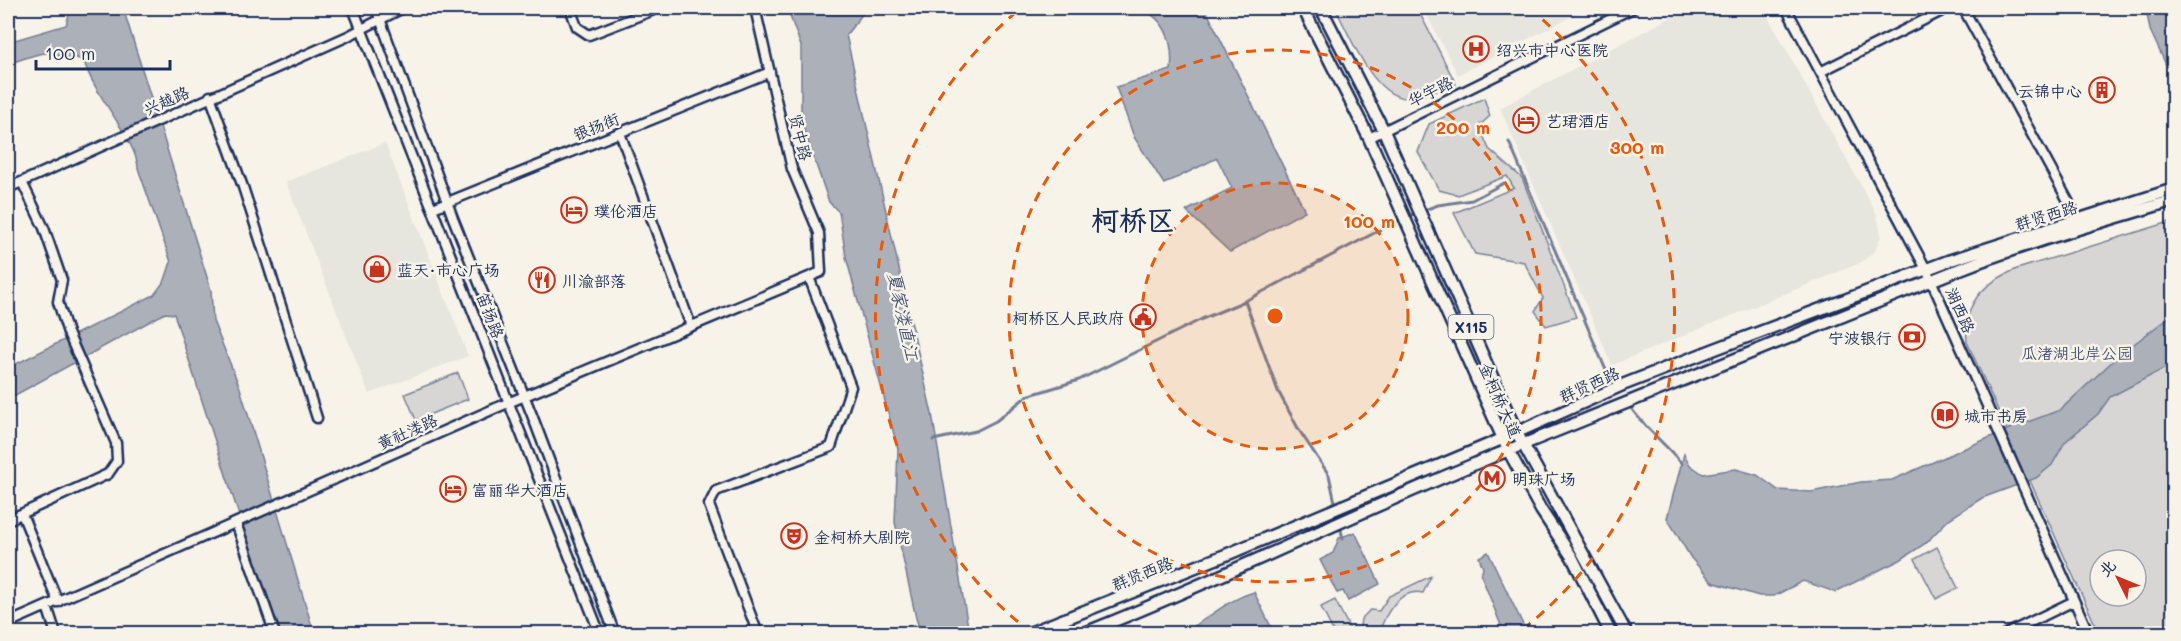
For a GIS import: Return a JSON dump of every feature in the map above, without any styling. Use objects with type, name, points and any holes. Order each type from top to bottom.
[{"type":"main road","name":"金柯桥大道","points":[[1303,8],[1369,138],[1502,439],[1541,510],[1572,557],[1611,633]]},
{"type":"main road","name":"金柯桥大道","points":[[1321,8],[1384,131],[1517,432],[1627,633]]},
{"type":"main road","name":"群贤西路","points":[[1028,633],[1146,588],[1349,501],[1502,439],[1625,384],[1926,269],[2174,189]]},
{"type":"main road","name":"群贤西路","points":[[1082,633],[1177,597],[1508,450],[1728,359],[1972,265],[2174,200]]},
{"type":"street","name":"笛扬路","points":[[353,8],[434,208],[600,633]]},
{"type":"street","name":"笛扬路","points":[[376,8],[448,203],[525,396],[615,633]]},
{"type":"street","name":"兴越路","points":[[8,188],[403,8]]},
{"type":"street","points":[[570,8],[577,27],[589,35],[659,8]]},
{"type":"street","name":"贤中路","points":[[755,8],[792,169],[819,233],[821,272]]},
{"type":"street","name":"华宇路","points":[[1369,138],[1633,8]]},
{"type":"street","name":"湖西路","points":[[1786,8],[1822,71],[1932,281],[2089,633]]},
{"type":"street","points":[[1822,71],[1948,8]]},
{"type":"street","points":[[1963,8],[2079,221]]},
{"type":"street","name":"银扬街","points":[[434,208],[770,72]]},
{"type":"street","points":[[210,96],[243,187],[318,418]]},
{"type":"street","points":[[620,132],[691,326]]},
{"type":"street","points":[[8,520],[108,474],[117,461],[116,443],[68,333],[58,302],[62,280],[44,228],[22,182]]},
{"type":"street","name":"黄社溇路","points":[[8,623],[509,402],[821,272]]},
{"type":"street","points":[[758,633],[709,506],[716,491],[831,447],[851,387],[809,277]]},
{"type":"street","points":[[22,514],[58,602]]},
{"type":"street","points":[[237,522],[275,633]]},
{"type":"street","points":[[2006,633],[2074,601]]},
{"type":"street","points":[[47,606],[56,633]]},
{"type":"shaded area","name":"绍兴市中心医院","points":[[1423,8],[1588,8],[1458,75]]},
{"type":"shaded area","points":[[1688,8],[1763,8],[1877,215],[1881,235],[1875,251],[1860,263],[1612,365],[1500,108]]},
{"type":"shaded area","name":"蓝天·市心广场","points":[[385,143],[468,356],[369,394],[286,182]]},
{"type":"green space","points":[[1335,8],[1417,8],[1456,84],[1412,98],[1398,97],[1386,90],[1365,65]]},
{"type":"green space","points":[[1484,98],[1490,116],[1479,126],[1489,149],[1522,178],[1576,317],[1546,326],[1535,311],[1543,298],[1524,262],[1475,254],[1454,213],[1514,188],[1507,176],[1458,195],[1439,190],[1418,152],[1429,124]]},
{"type":"green space","name":"瓜渚湖北岸公园","points":[[2173,221],[2173,633],[2099,633],[1967,342],[1968,316],[1977,296],[1994,281],[2017,269]]},
{"type":"green space","points":[[458,373],[468,399],[416,420],[405,394]]},
{"type":"green space","points":[[1937,547],[1958,588],[1936,599],[1915,559]]},
{"type":"green space","points":[[1431,576],[1423,593],[1407,594],[1394,604],[1379,633],[1359,633],[1361,619],[1370,610],[1379,611],[1389,596]]},
{"type":"green space","points":[[1335,600],[1352,633],[1334,633],[1321,607]]},
{"type":"water","points":[[71,8],[123,8],[211,290],[213,321],[240,388],[314,633],[277,633],[174,314],[165,313],[8,399],[8,368],[154,295],[165,280],[171,262],[131,145],[96,87],[84,61],[43,53],[8,64],[8,42],[66,25]]},
{"type":"water","name":"夏家溇直江","points":[[787,8],[867,8],[846,35],[932,414],[969,633],[921,633],[916,618],[895,522],[898,449],[846,257],[839,212],[829,202],[801,121],[801,46]]},
{"type":"water","points":[[1139,8],[1205,8],[1305,211],[1230,252],[1186,211],[1232,188],[1217,158],[1164,184],[1134,137],[1116,87],[1171,70],[1172,60],[1169,41],[1162,25],[1148,12]]},
{"type":"water","points":[[2146,8],[2173,8],[2173,80],[2150,30]]},
{"type":"water","points":[[2173,314],[2173,364],[2110,397],[2098,414],[2065,442],[2052,465],[2036,478],[1982,498],[1949,519],[1926,543],[1900,560],[1835,592],[1803,581],[1774,596],[1759,596],[1712,582],[1691,558],[1667,518],[1684,454],[1690,465],[1703,474],[1736,469],[1757,475],[1778,490],[1811,492],[1861,482],[1892,480],[2009,429],[2060,410],[2117,357]]},
{"type":"water","points":[[1355,532],[1380,584],[1348,601],[1343,591],[1337,593],[1320,560],[1333,553],[1339,538]]},
{"type":"water","points":[[1488,552],[1527,633],[1504,633],[1481,575],[1483,568],[1479,557]]},
{"type":"water","points":[[1254,592],[1271,627],[1266,630],[1267,633],[1182,633],[1225,605]]},
{"type":"waterway","points":[[1509,142],[1605,368],[1615,384]]},
{"type":"waterway","points":[[1408,216],[1438,205],[1472,200],[1504,183]]},
{"type":"waterway","points":[[933,440],[976,431],[996,421],[1027,396],[1079,380],[1202,319],[1245,301],[1401,219]]},
{"type":"waterway","points":[[1245,301],[1278,391],[1299,430],[1329,475],[1343,539]]},
{"type":"waterway","points":[[1629,405],[1682,464]]},
{"type":"place","name":"绍兴市中心医院","points":[[1476,49]]},
{"type":"place","name":"云锦中心","points":[[2102,90]]},
{"type":"place","name":"艺珺酒店","points":[[1526,120]]},
{"type":"place","name":"璞伦酒店","points":[[574,210]]},
{"type":"place","name":"蓝天·市心广场","points":[[377,269]]},
{"type":"place","name":"川渝部落","points":[[542,280]]},
{"type":"place","name":"柯桥区人民政府","points":[[1143,317]]},
{"type":"place","name":"宁波银行","points":[[1912,337]]},
{"type":"place","name":"城市书房","points":[[1945,415]]},
{"type":"place","name":"明珠广场","points":[[1492,478]]},
{"type":"place","name":"富丽华大酒店","points":[[453,489]]},
{"type":"place","name":"金柯桥大剧院","points":[[794,536]]},
{"type":"district","name":"柯桥区","points":[[1133,219]]}]
